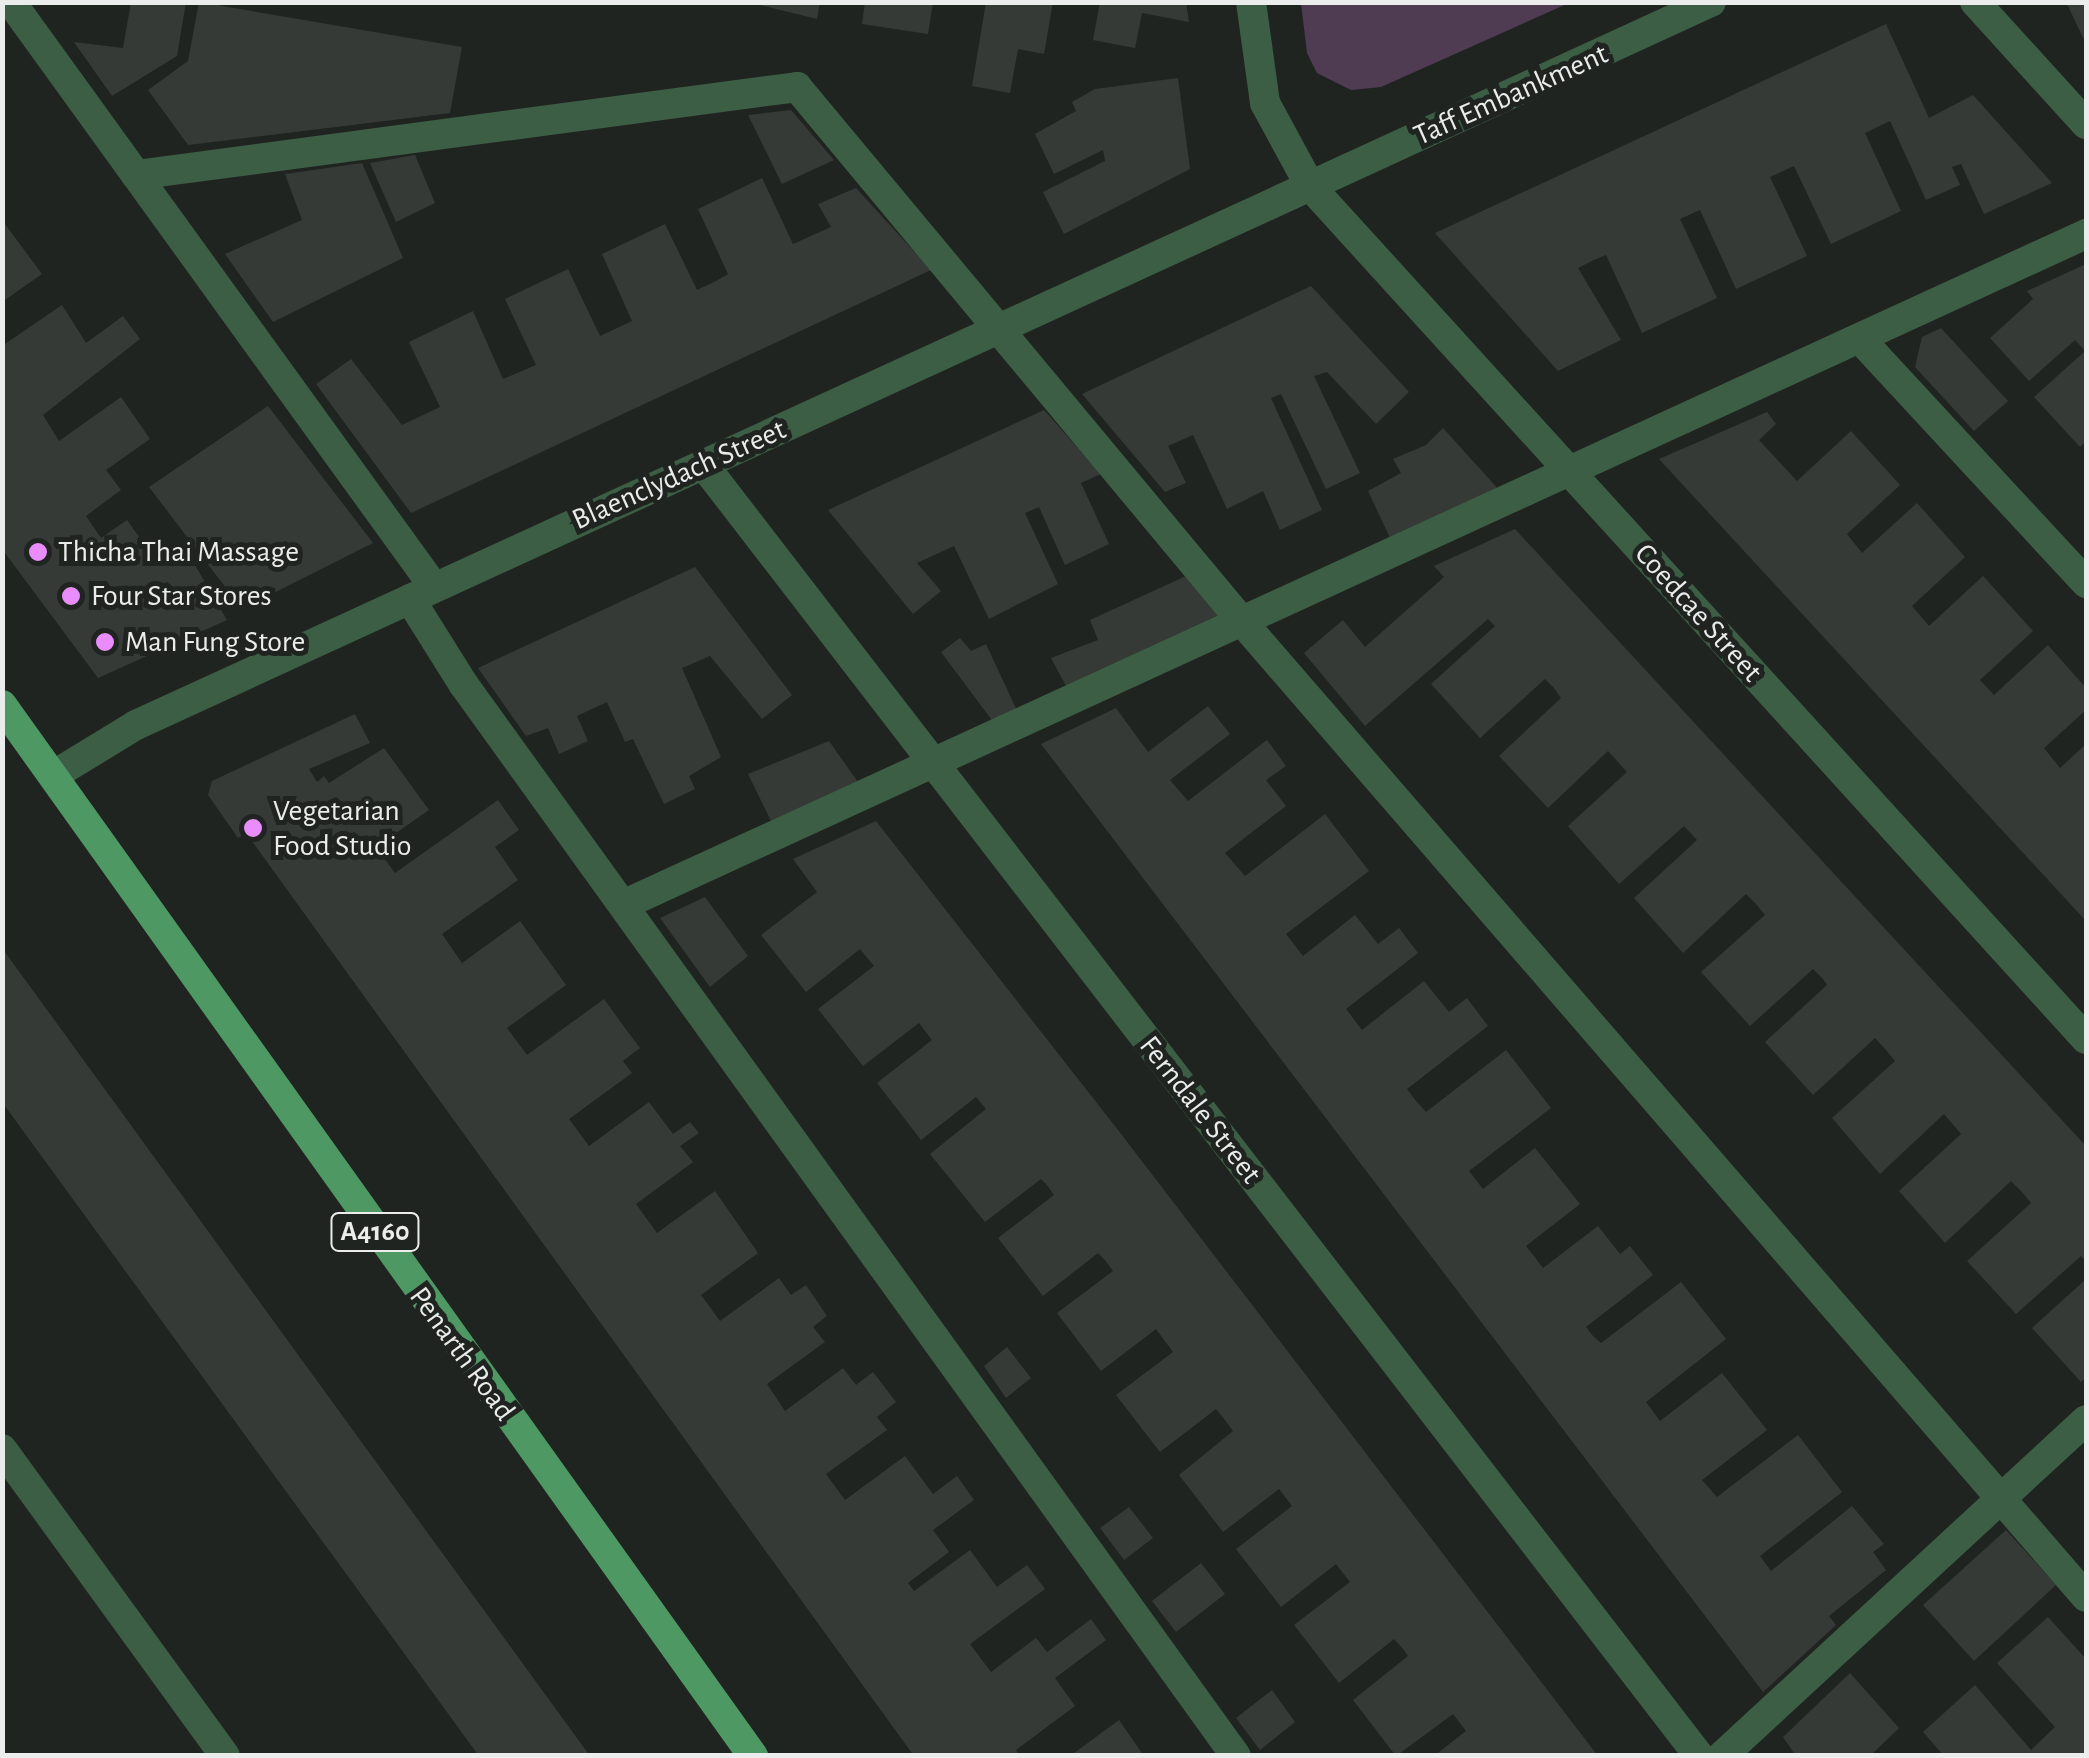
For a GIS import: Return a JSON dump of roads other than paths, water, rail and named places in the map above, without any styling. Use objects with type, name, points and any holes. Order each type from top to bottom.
[{"type":"main road","name":"Penarth Road","points":[[2,705],[753,1756]]},
{"type":"street","points":[[11,2],[136,176],[422,593],[622,905],[1236,1756]]},
{"type":"street","name":"Coedcae Street","points":[[1251,2],[1265,103],[1310,186],[2086,1040]]},
{"type":"street","name":"Taff Embankment","points":[[1310,186],[1711,2]]},
{"type":"street","points":[[1976,2],[2086,124]]},
{"type":"street","points":[[136,176],[798,87],[1245,625],[2086,1597]]},
{"type":"street","name":"Blaenclydach Street","points":[[54,775],[136,724],[1002,331],[1310,186]]},
{"type":"street","points":[[622,905],[1245,625],[1568,471],[1862,341],[2086,234]]},
{"type":"street","points":[[1862,341],[2086,583]]},
{"type":"street","name":"Ferndale Street","points":[[702,464],[1699,1756]]},
{"type":"street","points":[[1722,1756],[2086,1420]]},
{"type":"street","points":[[2,1449],[224,1756]]},
{"type":"place","name":"Thicha Thai Massage","points":[[38,552]]},
{"type":"place","name":"Four Star Stores","points":[[71,596]]},
{"type":"place","name":"Man Fung Store","points":[[105,642]]},
{"type":"place","name":"Vegetarian Food Studio","points":[[253,828]]}]
